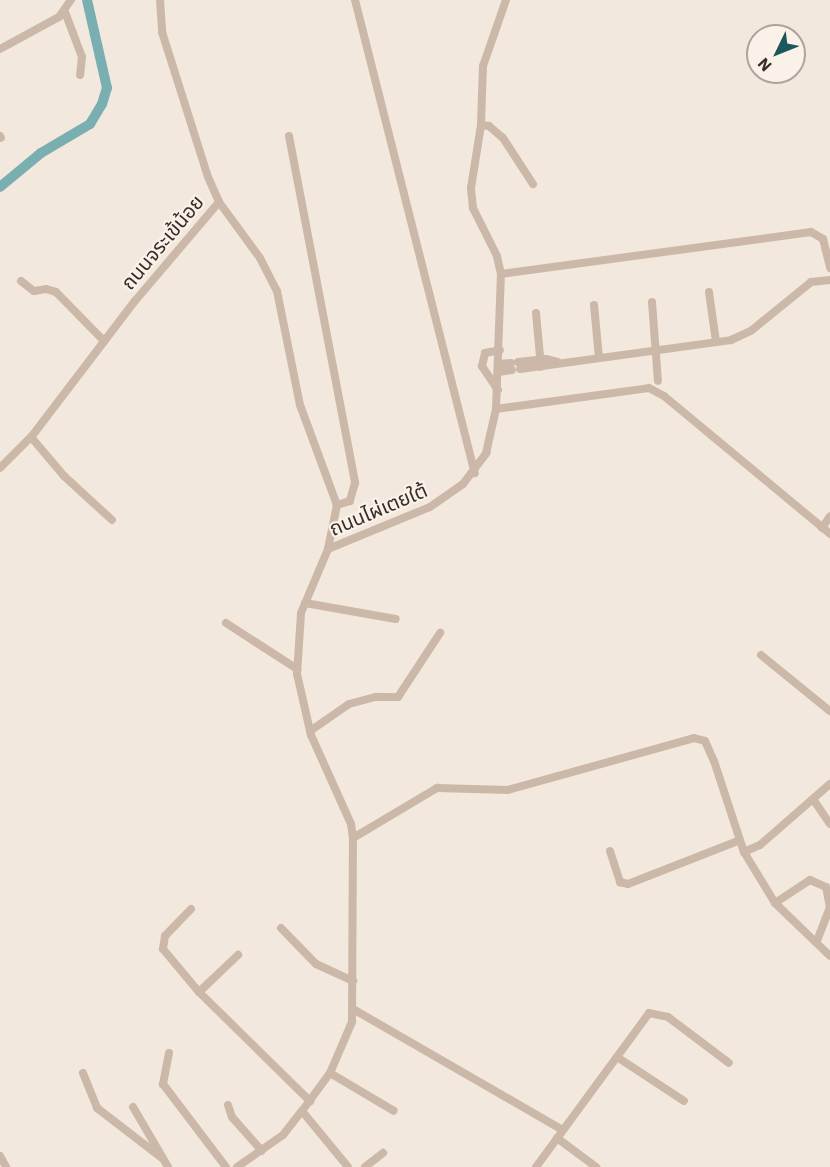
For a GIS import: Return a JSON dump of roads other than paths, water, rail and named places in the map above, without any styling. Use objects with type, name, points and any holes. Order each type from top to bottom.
[{"type":"street","points":[[0,49],[65,12],[71,0]]},
{"type":"street","name":"ถนนจระเข้น้อย","points":[[0,468],[31,437],[104,341],[219,202],[162,32],[160,0]]},
{"type":"street","points":[[355,0],[475,473]]},
{"type":"street","points":[[506,0],[483,66],[481,125],[471,198],[501,274],[811,232],[823,239],[830,268]]},
{"type":"street","points":[[65,12],[82,57],[80,75]]},
{"type":"street","points":[[481,125],[503,138],[533,184]]},
{"type":"street","points":[[288,136],[355,483],[350,501],[337,505]]},
{"type":"street","points":[[219,202],[260,258],[277,291],[300,405],[337,505],[328,549]]},
{"type":"street","name":"ถนนไผ่เตยใต้","points":[[237,1167],[250,1163],[283,1135],[330,1073],[349,1037],[353,981],[353,838],[351,824],[310,731],[297,669],[305,603],[328,549],[430,507],[475,473],[486,453],[496,409],[500,350],[501,274]]},
{"type":"street","points":[[499,368],[657,351],[742,337],[811,282],[830,280]]},
{"type":"street","points":[[21,281],[34,291],[46,289],[56,292],[104,341]]},
{"type":"street","points":[[709,292],[716,342]]},
{"type":"street","points":[[652,302],[657,351],[657,381]]},
{"type":"street","points":[[594,305],[599,358]]},
{"type":"street","points":[[536,313],[541,363]]},
{"type":"street","points":[[498,390],[482,366],[485,353],[500,350]]},
{"type":"street","points":[[496,409],[637,389],[657,391],[826,531],[830,516]]},
{"type":"street","points":[[31,437],[64,476],[112,520]]},
{"type":"street","points":[[305,603],[396,619]]},
{"type":"street","points":[[226,623],[297,669]]},
{"type":"street","points":[[310,731],[349,704],[376,697],[398,698],[440,633]]},
{"type":"street","points":[[761,655],[827,709],[830,696]]},
{"type":"street","points":[[353,838],[437,788],[508,790],[694,738],[705,741],[714,761],[744,852],[775,903],[830,956]]},
{"type":"street","points":[[744,852],[760,845],[830,784]]},
{"type":"street","points":[[813,799],[830,824]]},
{"type":"street","points":[[610,851],[623,884],[740,840]]},
{"type":"street","points":[[775,903],[810,880],[826,887],[830,907],[817,941]]},
{"type":"street","points":[[191,909],[162,944],[199,992],[310,1101]]},
{"type":"street","points":[[281,928],[316,964],[353,981]]},
{"type":"street","points":[[199,992],[238,955]]},
{"type":"street","points":[[352,1010],[563,1130]]},
{"type":"street","points":[[536,1167],[617,1058],[642,1018],[657,1013],[729,1063]]},
{"type":"street","points":[[169,1053],[163,1084],[226,1167]]},
{"type":"street","points":[[617,1058],[684,1101]]},
{"type":"street","points":[[83,1073],[97,1108],[162,1158]]},
{"type":"street","points":[[330,1073],[394,1112]]},
{"type":"street","points":[[228,1105],[232,1117],[262,1151]]},
{"type":"street","points":[[133,1107],[168,1167]]},
{"type":"street","points":[[302,1111],[348,1167]]},
{"type":"street","points":[[557,1138],[596,1167]]},
{"type":"street","points":[[365,1167],[383,1153]]},
{"type":"street","points":[[0,1156],[6,1167]]},
{"type":"waterway","points":[[0,187],[41,153],[90,124],[102,104],[107,88],[87,0]]}]
